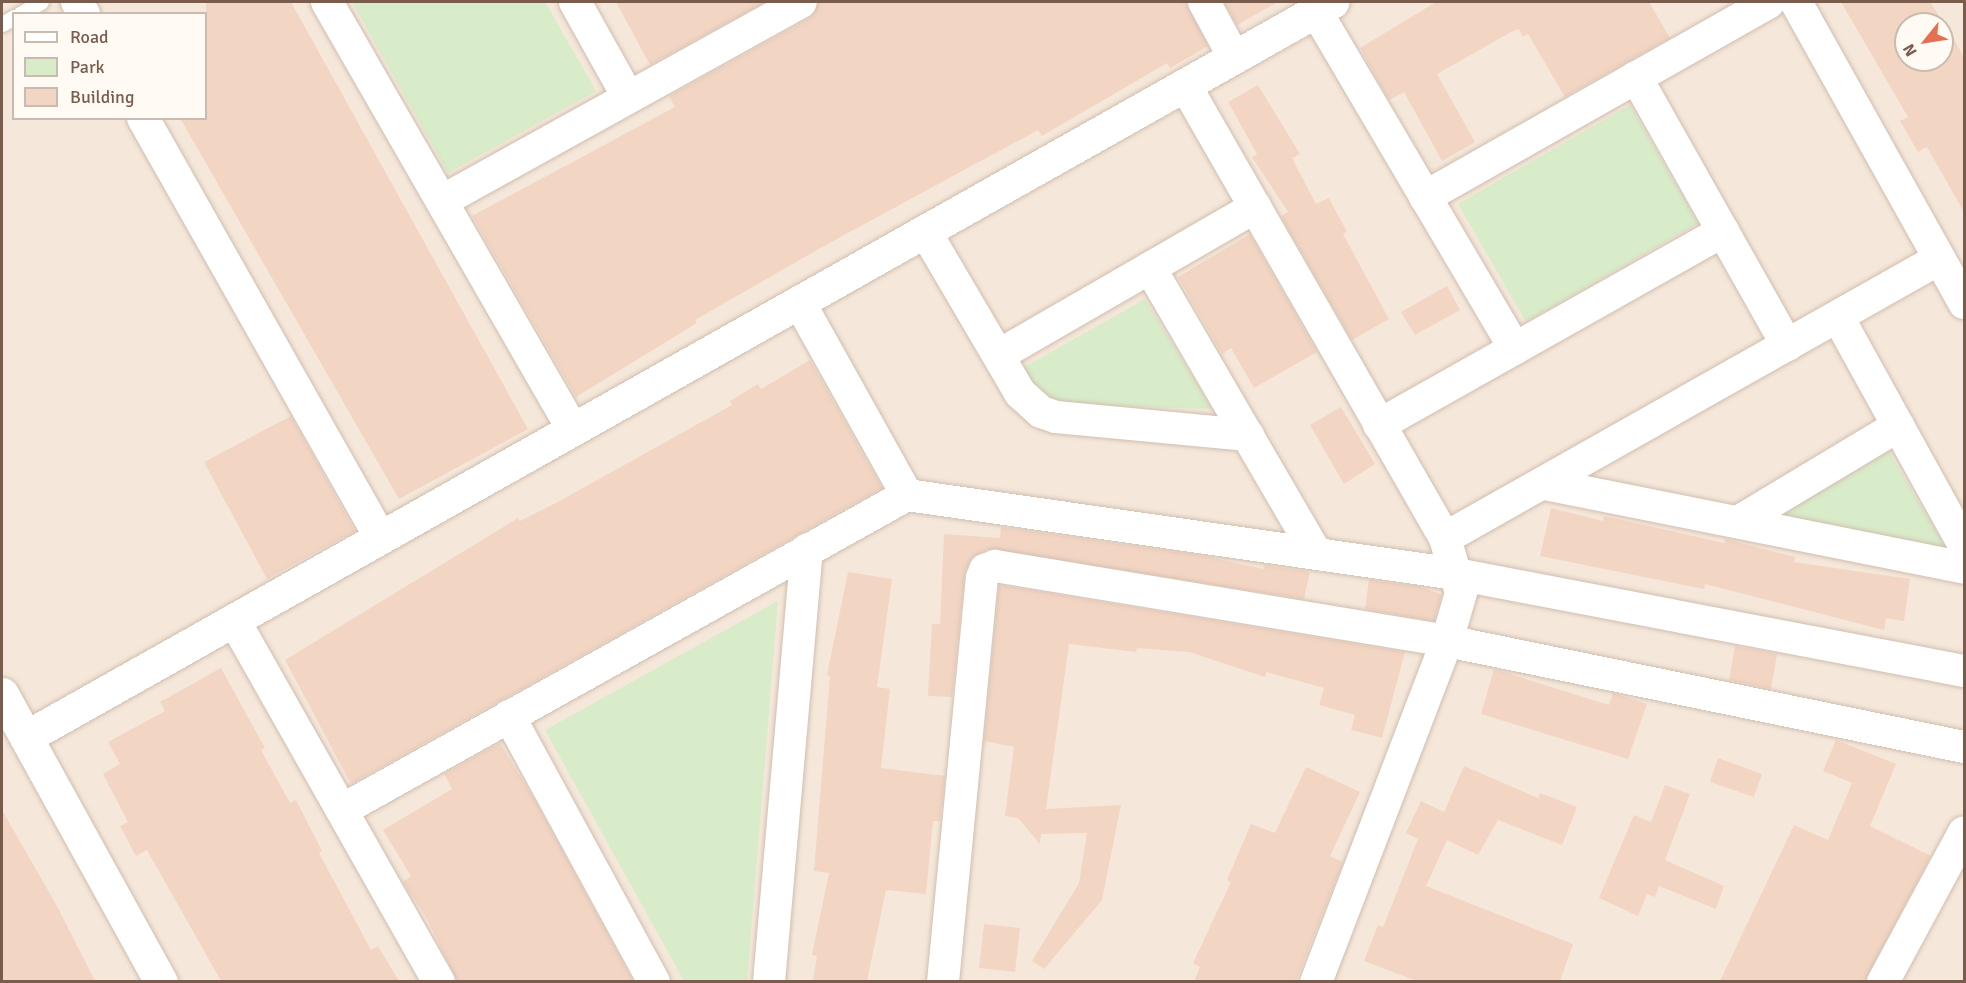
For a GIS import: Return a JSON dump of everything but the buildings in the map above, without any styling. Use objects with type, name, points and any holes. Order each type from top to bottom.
[{"type":"street","points":[[327,2],[573,429]]},
{"type":"street","points":[[575,2],[628,97]]},
{"type":"street","points":[[442,201],[801,2]]},
{"type":"street","points":[[1204,2],[1234,57]]},
{"type":"street","points":[[1425,197],[1769,2]]},
{"type":"street","points":[[1796,2],[1965,303]]},
{"type":"street","points":[[26,737],[1324,6],[1425,197],[1515,349]]},
{"type":"street","points":[[1636,77],[1787,345]]},
{"type":"street","points":[[1185,85],[1445,538],[1461,593],[1447,641],[1316,981]]},
{"type":"street","points":[[144,120],[381,538]]},
{"type":"street","points":[[999,355],[1255,207]]},
{"type":"street","points":[[925,231],[1020,393],[1041,412],[1248,435]]},
{"type":"street","points":[[1379,425],[1723,231]]},
{"type":"street","points":[[1445,538],[1940,259]]},
{"type":"street","points":[[1150,268],[1316,554]]},
{"type":"street","points":[[799,302],[906,495]]},
{"type":"street","points":[[1838,317],[1965,545]]},
{"type":"street","points":[[1738,522],[1899,426]]},
{"type":"street","points":[[1545,483],[1965,568]]},
{"type":"street","points":[[342,810],[906,495],[1456,574],[1965,671]]},
{"type":"street","points":[[769,981],[807,550]]},
{"type":"street","points":[[943,981],[985,570],[1009,566],[1447,641],[1965,747]]},
{"type":"street","points":[[234,620],[439,981]]},
{"type":"street","points":[[2,694],[161,981]]},
{"type":"street","points":[[509,716],[654,981]]},
{"type":"street","points":[[1883,981],[1965,832]]},
{"type":"lane","points":[[24,12],[41,2]]},
{"type":"shaded area","points":[[2,2],[1964,2],[1964,981],[2,981]]},
{"type":"green space","points":[[352,2],[545,2],[596,91],[448,173]]},
{"type":"green space","points":[[1630,105],[1698,223],[1526,322],[1458,204]]},
{"type":"green space","points":[[1145,299],[1212,409],[1038,404],[1019,370]]},
{"type":"green space","points":[[1889,452],[1946,548],[1772,518]]},
{"type":"green space","points":[[778,601],[747,981],[684,981],[545,730]]}]
